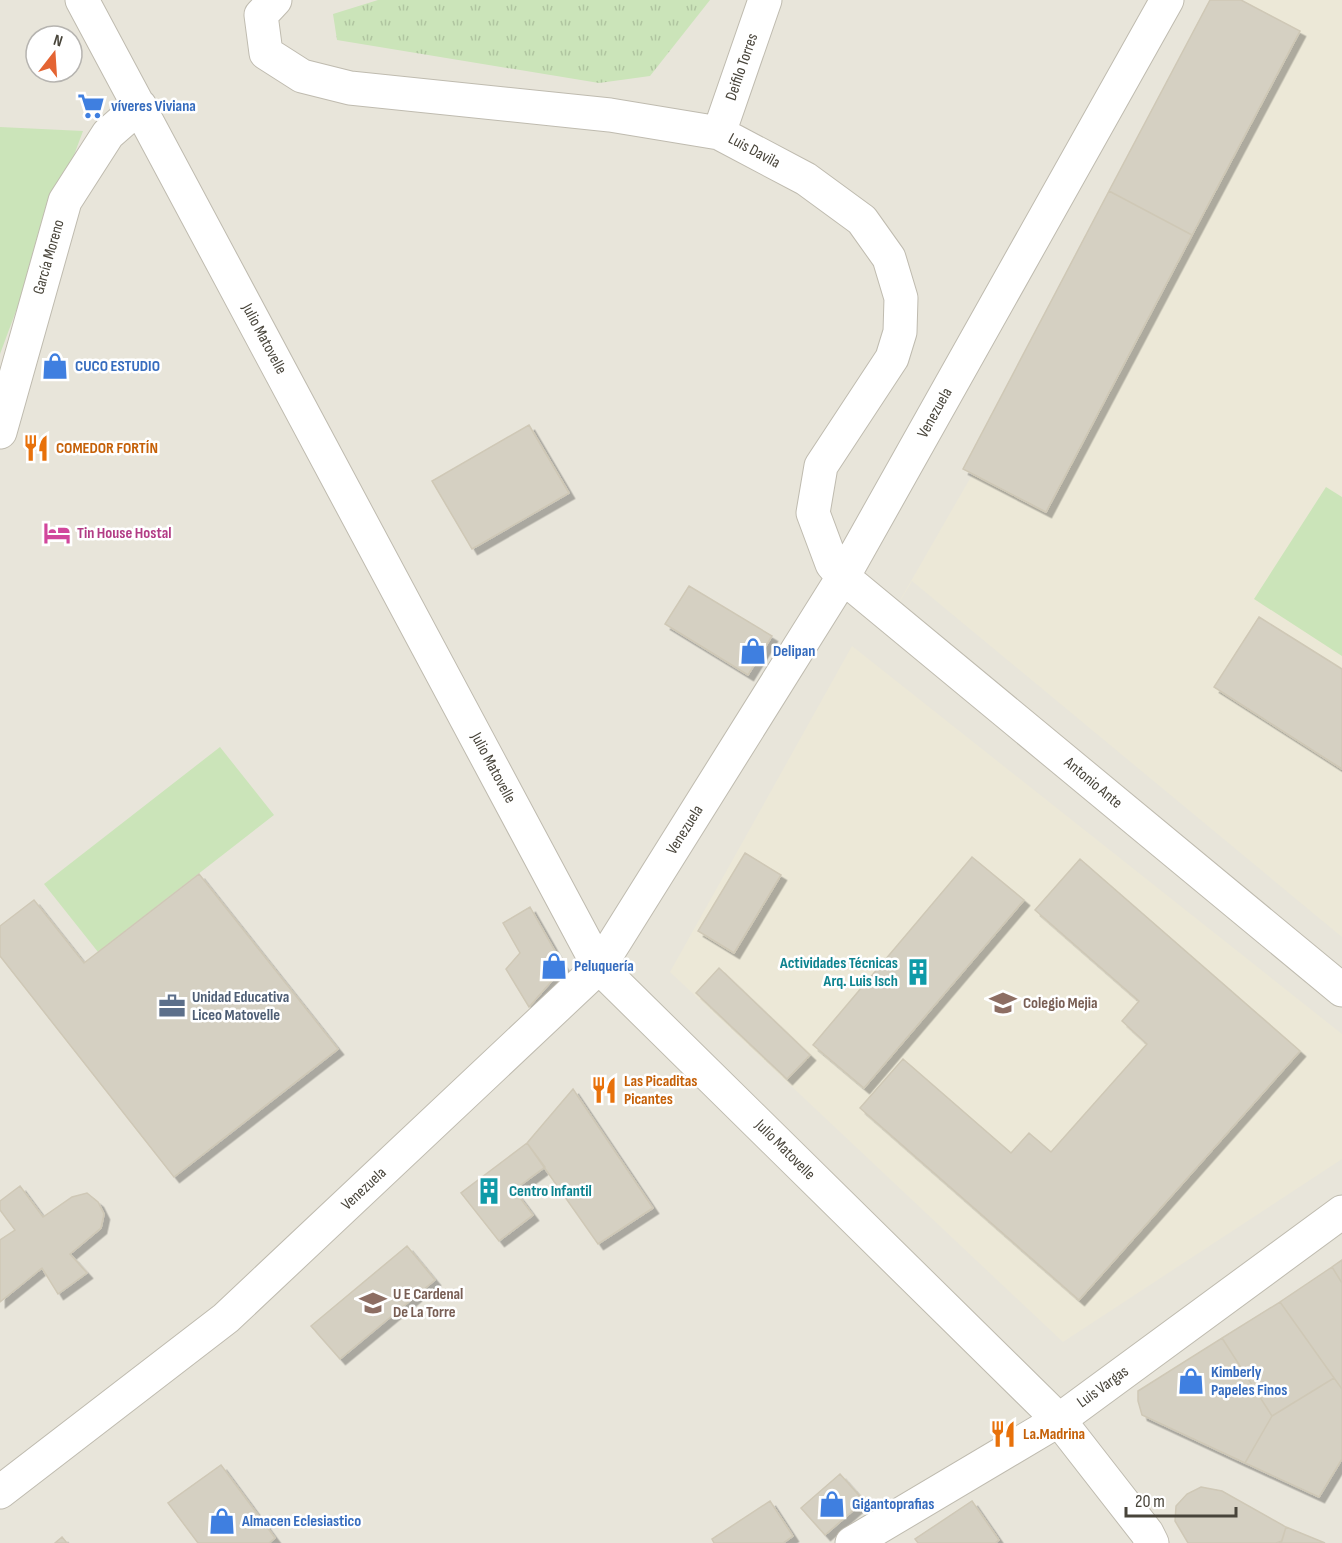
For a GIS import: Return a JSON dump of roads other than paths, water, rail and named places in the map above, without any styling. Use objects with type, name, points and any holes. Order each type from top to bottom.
[{"type":"street","name":"Julio Matovelle","points":[[82,0],[599,967],[1059,1420],[1147,1533],[1152,1543]]},
{"type":"street","name":"Luis Davila","points":[[275,0],[261,15],[266,53],[302,76],[350,88],[610,116],[719,133],[806,179],[862,220],[888,258],[901,298],[900,332],[892,358],[821,466],[813,513],[832,564],[843,577]]},
{"type":"street","name":"Deifilo Torres","points":[[719,133],[765,0]]},
{"type":"street","name":"Venezuela","points":[[0,1492],[226,1318],[599,967],[843,577],[1167,0]]},
{"type":"street","name":"García Moreno","points":[[0,432],[65,201],[108,134],[140,106]]},
{"type":"street","name":"Antonio Ante","points":[[843,577],[1342,990]]},
{"type":"street","name":"Luis Vargas","points":[[852,1543],[1059,1420],[1342,1212]]},
{"type":"place","name":"víveres Viviana","points":[[91,106]]},
{"type":"place","name":"CUCO ESTUDIO","points":[[55,366]]},
{"type":"place","name":"COMEDOR FORTÍN","points":[[36,448]]},
{"type":"place","name":"Tin House Hostal","points":[[57,533]]},
{"type":"place","name":"Delipan","points":[[753,651]]},
{"type":"place","name":"Peluquería","points":[[554,966]]},
{"type":"place","name":"Actividades Técnicas Arq. Luis Isch","points":[[918,972]]},
{"type":"place","name":"Colegio Mejia","points":[[1003,1003]]},
{"type":"place","name":"Unidad Educativa Liceo Matovelle","points":[[172,1006]]},
{"type":"place","name":"Las Picaditas Picantes","points":[[604,1090]]},
{"type":"place","name":"Centro Infantil","points":[[489,1191]]},
{"type":"place","name":"U E Cardenal De La Torre","points":[[373,1303]]},
{"type":"place","name":"Kimberly Papeles Finos","points":[[1191,1381]]},
{"type":"place","name":"La.Madrina","points":[[1003,1434]]},
{"type":"place","name":"Gigantoprafias","points":[[832,1504]]},
{"type":"place","name":"Almacen Eclesiastico","points":[[222,1521]]}]
